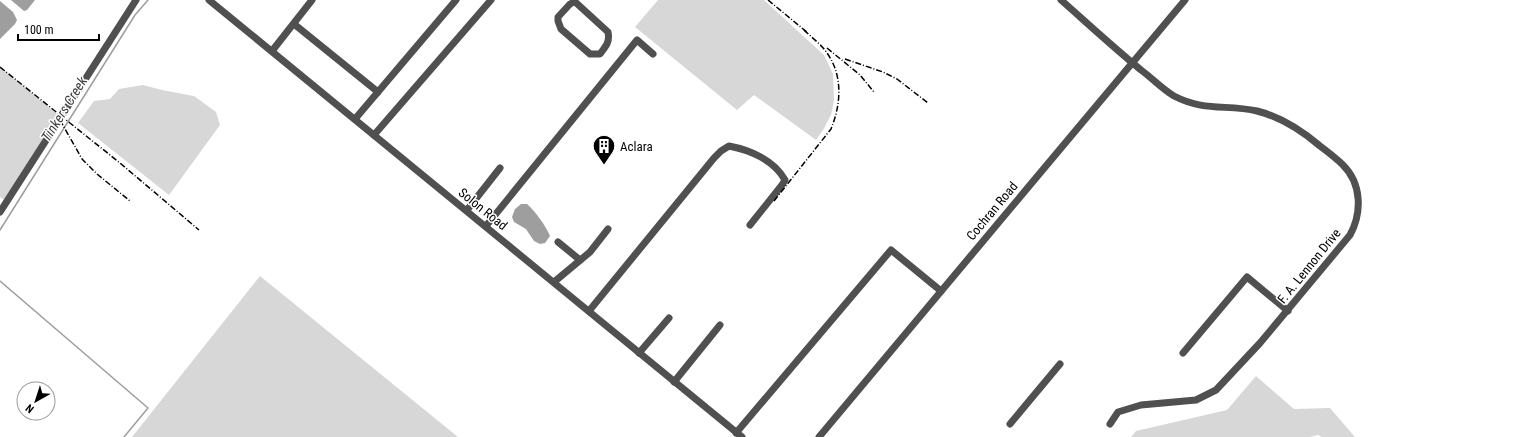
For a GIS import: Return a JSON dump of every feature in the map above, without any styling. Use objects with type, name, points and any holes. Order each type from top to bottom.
[{"type":"street","points":[[0,212],[136,0]]},
{"type":"street","name":"Solon Road","points":[[209,0],[739,435]]},
{"type":"street","points":[[272,51],[312,0]]},
{"type":"street","points":[[355,119],[456,0]]},
{"type":"street","points":[[374,134],[491,0]]},
{"type":"street","name":"F. A. Lennon Drive","points":[[1060,0],[1160,86],[1173,95],[1189,103],[1213,108],[1257,111],[1291,124],[1305,133],[1344,165],[1349,172],[1358,193],[1359,201],[1359,210],[1354,227],[1342,246],[1288,311],[1216,390],[1196,400],[1141,405],[1118,412],[1110,424]]},
{"type":"street","name":"Cochran Road","points":[[819,437],[1185,0]]},
{"type":"street","points":[[573,1],[608,32],[608,43],[600,54],[590,54],[558,25],[558,18],[573,1]]},
{"type":"street","points":[[294,24],[378,92]]},
{"type":"street","points":[[486,226],[637,40],[653,54]]},
{"type":"street","points":[[589,311],[714,158],[729,146],[762,157],[770,163],[785,180],[750,225]]},
{"type":"street","points":[[466,210],[500,168]]},
{"type":"street","points":[[554,282],[590,252],[608,229]]},
{"type":"street","points":[[558,242],[580,260]]},
{"type":"street","points":[[739,435],[891,250],[941,291]]},
{"type":"street","points":[[1183,353],[1247,277],[1288,311]]},
{"type":"street","points":[[639,353],[669,318]]},
{"type":"street","points":[[674,382],[720,325]]},
{"type":"street","points":[[1010,424],[1060,364]]},
{"type":"shaded area","points":[[11,0],[35,0],[27,10],[24,11]]},
{"type":"shaded area","points":[[658,0],[764,0],[824,55],[833,74],[834,100],[831,115],[816,140],[754,95],[737,110],[635,27]]},
{"type":"shaded area","points":[[0,1],[13,12],[17,20],[0,39]]},
{"type":"shaded area","points":[[0,67],[61,117],[7,202],[0,197]]},
{"type":"shaded area","points":[[143,85],[194,96],[216,112],[220,125],[169,195],[78,123],[94,101],[110,99],[119,89]]},
{"type":"shaded area","points":[[521,204],[527,204],[546,228],[550,236],[545,243],[540,244],[534,241],[526,229],[514,222],[512,217],[515,209]]},
{"type":"shaded area","points":[[260,276],[458,437],[132,437]]},
{"type":"shaded area","points":[[1256,376],[1294,409],[1330,408],[1355,437],[1322,437],[1318,435],[1310,437],[1131,437],[1136,431],[1227,410]]},
{"type":"waterway","name":"Tinkers Creek","points":[[0,230],[135,15],[148,0]]},
{"type":"waterway","name":"Tinkers Creek","points":[[0,281],[148,408],[124,437]]},
{"type":"railway","points":[[768,0],[808,33]]},
{"type":"railway","points":[[774,201],[831,129],[835,119],[839,98],[839,88],[835,67],[824,49],[803,29]]},
{"type":"railway","points":[[827,48],[860,75],[874,92]]},
{"type":"railway","points":[[845,59],[883,72],[897,79],[928,103]]},
{"type":"railway","points":[[0,67],[120,163],[199,230]]},
{"type":"railway","points":[[60,120],[82,159],[97,174],[130,201]]},
{"type":"place","name":"Aclara","points":[[604,166]]}]
